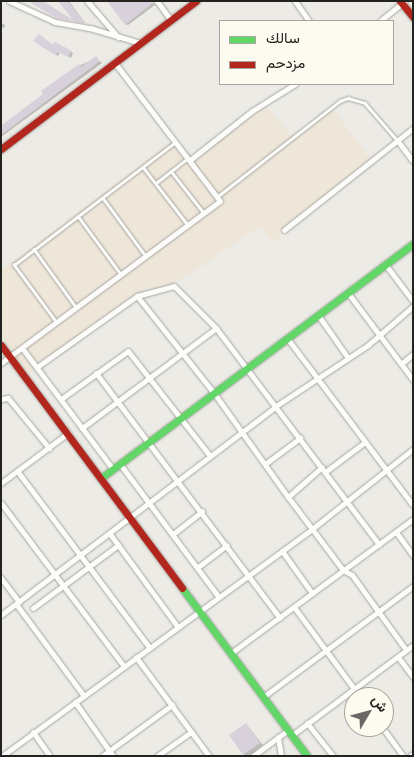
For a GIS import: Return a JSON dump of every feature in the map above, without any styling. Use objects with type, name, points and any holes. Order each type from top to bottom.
[{"type":"main road","points":[[1,149],[196,1]]},
{"type":"main road","points":[[403,2],[413,17]]},
{"type":"main road","points":[[101,478],[413,244]]},
{"type":"main road","points":[[1,345],[307,756]]},
{"type":"street","points":[[9,1],[55,22],[90,28],[118,38],[140,43]]},
{"type":"street","points":[[87,1],[118,38]]},
{"type":"street","points":[[158,1],[172,20]]},
{"type":"street","points":[[295,1],[308,20]]},
{"type":"street","points":[[381,20],[403,2]]},
{"type":"street","points":[[1,363],[219,202],[218,196],[115,63]]},
{"type":"street","points":[[190,159],[252,111],[293,85]]},
{"type":"street","points":[[284,230],[413,128]]},
{"type":"street","points":[[397,140],[413,161]]},
{"type":"street","points":[[385,264],[413,301]]},
{"type":"street","points":[[37,367],[137,296],[174,286],[216,328],[379,544]]},
{"type":"street","points":[[348,293],[413,380]]},
{"type":"street","points":[[137,296],[182,356],[214,393],[288,498],[343,570],[352,575],[406,650]]},
{"type":"street","points":[[1,615],[276,406],[348,358],[413,306]]},
{"type":"street","points":[[318,315],[348,358]]},
{"type":"street","points":[[82,428],[182,356],[216,328]]},
{"type":"street","points":[[287,338],[413,506]]},
{"type":"street","points":[[22,348],[113,469]]},
{"type":"street","points":[[60,399],[128,351],[151,378],[210,456]]},
{"type":"street","points":[[401,364],[413,354]]},
{"type":"street","points":[[96,373],[202,511],[280,618]]},
{"type":"street","points":[[1,399],[8,398],[49,448]]},
{"type":"street","points":[[1,473],[4,482],[68,434]]},
{"type":"street","points":[[265,464],[300,438]]},
{"type":"street","points":[[288,498],[323,470],[365,442]]},
{"type":"street","points":[[2,756],[218,596],[312,530],[413,449]]},
{"type":"street","points":[[120,464],[218,596]]},
{"type":"street","points":[[18,472],[149,647]]},
{"type":"street","points":[[1,503],[124,666]]},
{"type":"street","points":[[173,534],[202,511]]},
{"type":"street","points":[[231,653],[413,519]]},
{"type":"street","points":[[396,532],[413,555]]},
{"type":"street","points":[[110,534],[178,626]]},
{"type":"street","points":[[33,608],[118,545]]},
{"type":"street","points":[[198,567],[227,545]]},
{"type":"street","points":[[282,551],[312,593]]},
{"type":"street","points":[[1,578],[84,696]]},
{"type":"street","points":[[263,697],[413,586]]},
{"type":"street","points":[[294,607],[353,687]]},
{"type":"street","points":[[357,687],[413,645]]},
{"type":"street","points":[[136,657],[209,756]]},
{"type":"street","points":[[398,657],[413,677]]},
{"type":"street","points":[[253,756],[278,738],[307,723],[344,696]]},
{"type":"street","points":[[75,702],[113,756]]},
{"type":"street","points":[[102,756],[172,706]]},
{"type":"street","points":[[307,723],[333,756]]},
{"type":"street","points":[[33,732],[50,756]]},
{"type":"street","points":[[157,756],[191,732]]},
{"type":"street","points":[[389,737],[403,756]]},
{"type":"street","points":[[278,738],[281,756]]},
{"type":"lane","points":[[218,196],[340,101],[348,98],[365,103],[397,140]]},
{"type":"lane","points":[[56,323],[15,268],[16,263],[176,142]]},
{"type":"lane","points":[[156,183],[190,159]]},
{"type":"lane","points":[[143,167],[189,226]]},
{"type":"lane","points":[[171,171],[204,214]]},
{"type":"lane","points":[[103,198],[147,257]]},
{"type":"lane","points":[[78,216],[122,275]]},
{"type":"lane","points":[[34,249],[77,308]]},
{"type":"shaded area","points":[[266,105],[292,136],[332,108],[375,164],[273,242],[259,227],[195,271],[155,293],[149,286],[29,373],[1,336],[1,270],[172,141],[189,162]]},
{"type":"building","points":[[28,1],[43,1],[73,20],[58,1],[68,1],[85,23],[56,18]]},
{"type":"building","points":[[107,1],[153,1],[153,3],[125,25]]},
{"type":"building","points":[[39,34],[53,45],[55,42],[72,51],[68,57],[58,52],[55,55],[33,41]]},
{"type":"building","points":[[96,56],[100,61],[1,135],[1,126],[43,94],[41,91],[79,64],[81,67]]},
{"type":"building","points":[[246,723],[260,743],[243,755],[229,735]]},
{"type":"traffic: fast","points":[[101,478],[413,244]]},
{"type":"traffic: fast","points":[[182,588],[307,756]]},
{"type":"traffic: jam","points":[[1,149],[196,1]]},
{"type":"traffic: jam","points":[[400,1],[413,17]]},
{"type":"traffic: jam","points":[[1,345],[182,588]]}]
